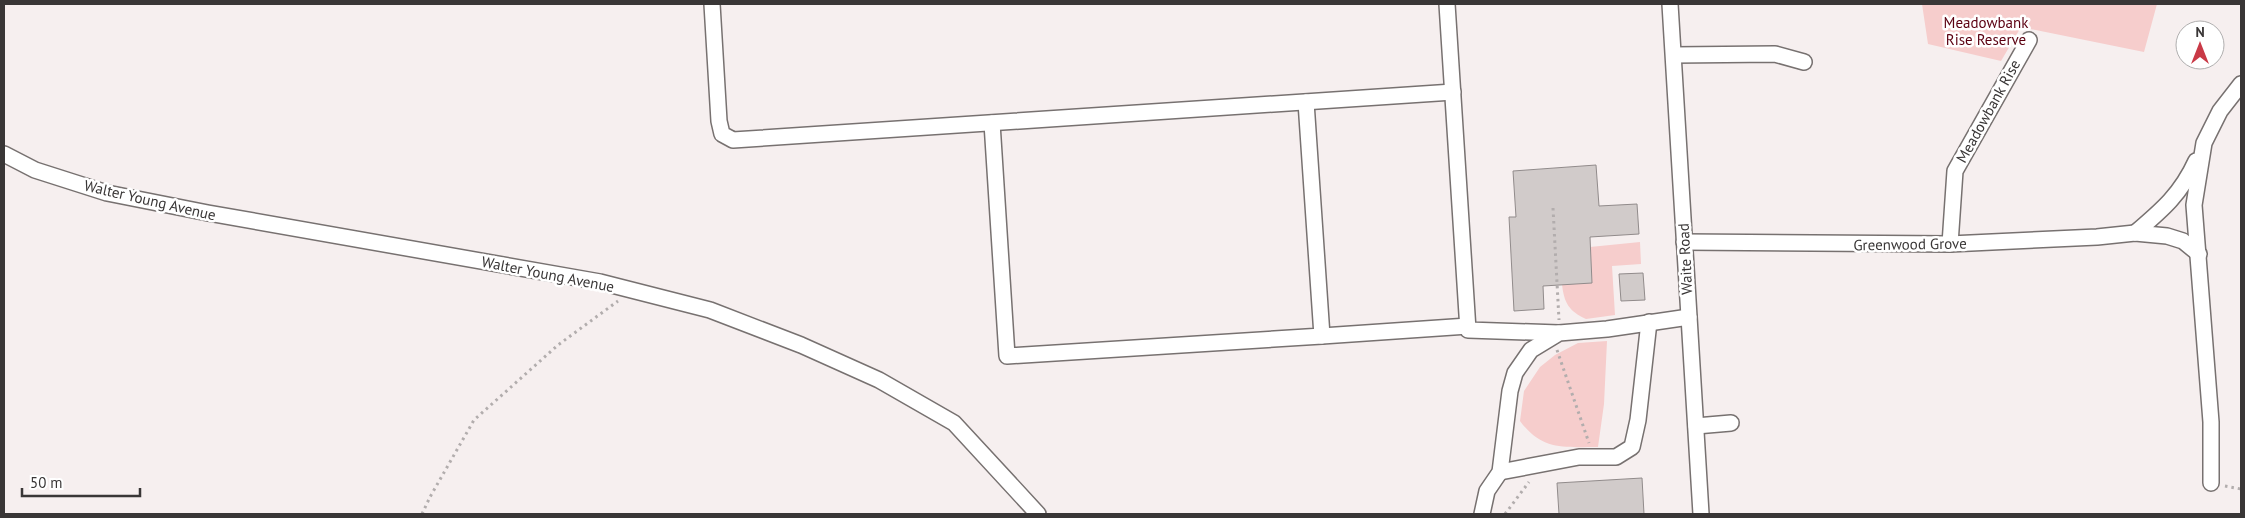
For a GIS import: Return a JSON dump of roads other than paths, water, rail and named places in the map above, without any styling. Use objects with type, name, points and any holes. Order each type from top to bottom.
[{"type":"street","points":[[712,4],[719,121],[722,134],[733,140],[1453,92]]},
{"type":"street","points":[[1447,4],[1468,330],[1556,335],[1689,317]]},
{"type":"street","name":"Waite Road","points":[[1670,4],[1701,514]]},
{"type":"street","name":"Meadowbank Rise","points":[[1950,244],[1955,171],[2029,40]]},
{"type":"street","points":[[1674,55],[1775,54],[1804,62]]},
{"type":"street","points":[[2135,233],[2167,206],[2187,182],[2220,111],[2241,84]]},
{"type":"street","points":[[1306,102],[1322,336]]},
{"type":"street","points":[[992,123],[1007,356],[1468,326]]},
{"type":"street","points":[[2204,142],[2194,205],[2211,422],[2211,483]]},
{"type":"street","name":"Walter Young Avenue","points":[[4,154],[35,170],[107,193],[208,214],[591,281],[710,310],[801,345],[879,380],[954,423],[1038,514]]},
{"type":"street","name":"Greenwood Grove","points":[[1684,242],[1950,244],[2097,237],[2135,233],[2167,236],[2183,241],[2199,254]]},
{"type":"street","points":[[1500,472],[1571,458],[1616,457],[1632,447],[1638,420],[1650,322]]},
{"type":"street","points":[[1482,514],[1487,491],[1500,472],[1508,405],[1515,373],[1531,350],[1556,335]]},
{"type":"street","points":[[1696,426],[1731,423]]},
{"type":"park label","name":"Meadowbank Rise Reserve","points":[[1986,30]]}]
